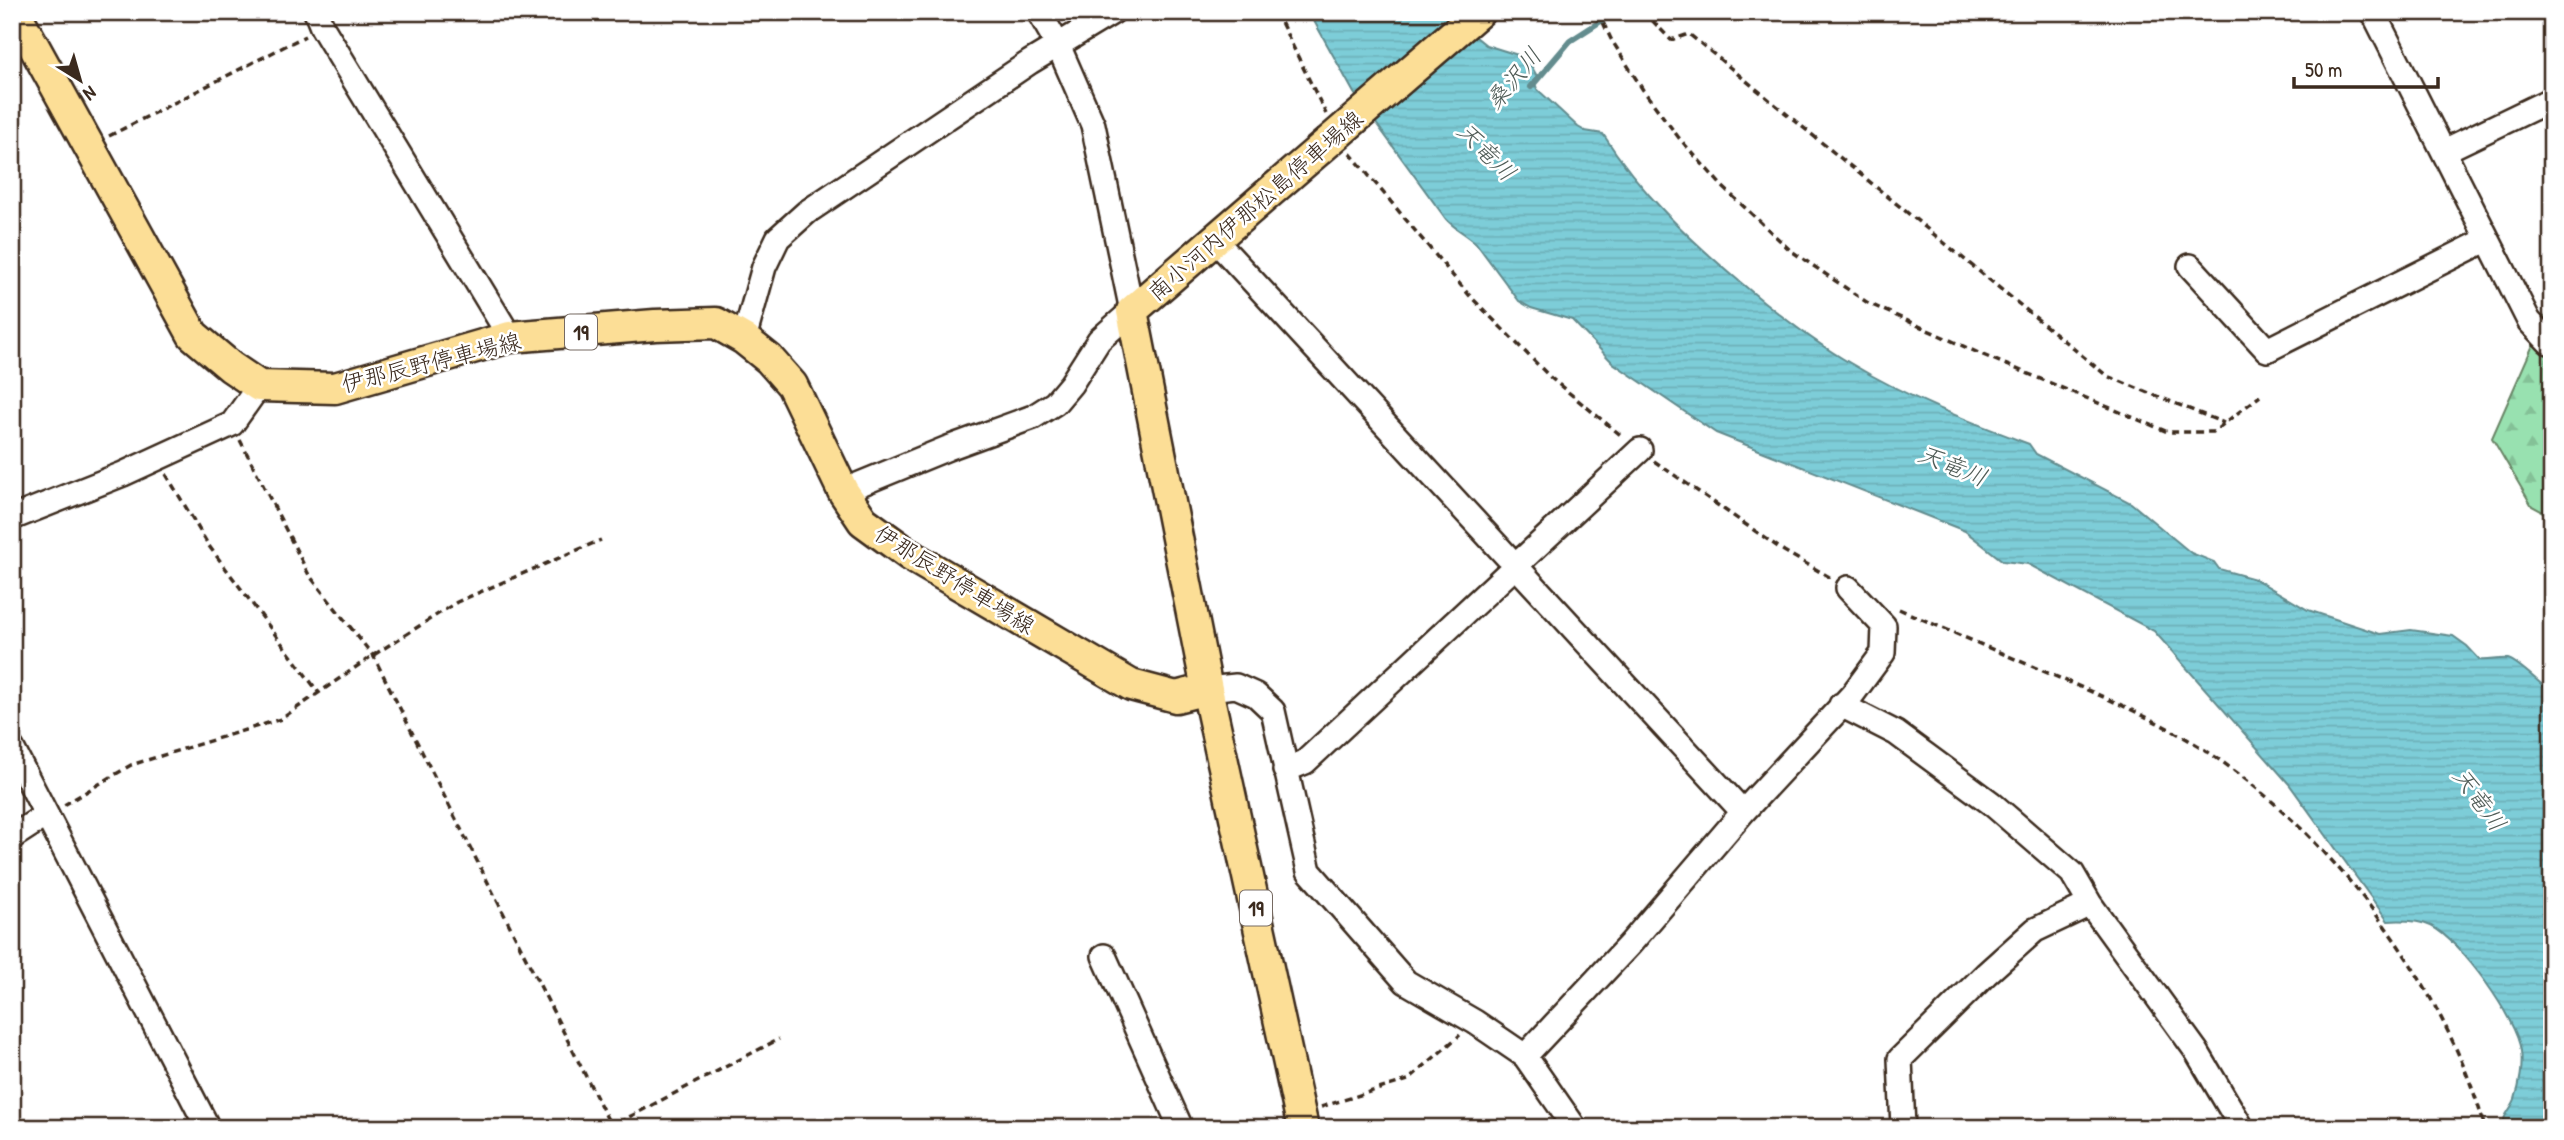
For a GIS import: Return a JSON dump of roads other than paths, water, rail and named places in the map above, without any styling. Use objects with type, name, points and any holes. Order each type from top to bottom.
[{"type":"main road","points":[[15,12],[193,335],[258,386]]},
{"type":"main road","name":"南小河内伊那松島停車場線","points":[[1207,689],[1132,311],[1479,12]]},
{"type":"main road","name":"伊那辰野停車場線","points":[[258,386],[335,388],[510,337],[655,325],[716,323],[744,339],[769,359],[792,385],[843,491],[863,521],[911,556],[1132,685],[1176,697],[1207,689]]},
{"type":"main road","name":"19","points":[[1207,689],[1301,1121]]},
{"type":"street","points":[[843,491],[948,448],[1033,418],[1055,403],[1071,384],[1099,340],[1132,311],[1093,125],[1058,45],[1039,12]]},
{"type":"street","points":[[744,339],[764,267],[778,238],[807,212],[1058,45],[1113,12]]},
{"type":"street","points":[[2373,12],[2529,321],[2552,343]]},
{"type":"street","points":[[319,20],[510,337]]},
{"type":"street","points":[[2444,151],[2552,99]]},
{"type":"street","points":[[1214,239],[1743,812]]},
{"type":"street","points":[[2190,266],[2267,350],[2486,240]]},
{"type":"street","points":[[12,518],[232,424],[258,386]]},
{"type":"street","points":[[1285,770],[1304,762],[1640,450]]},
{"type":"street","points":[[1525,1056],[1630,944],[1743,812],[1841,705],[1883,653],[1884,626],[1848,588]]},
{"type":"street","points":[[1207,689],[1236,685],[1256,695],[1273,712],[1309,871],[1406,982],[1475,1022],[1525,1056],[1576,1128]]},
{"type":"street","points":[[1841,705],[1896,733],[1992,803],[2072,873],[2090,904],[2197,1052],[2242,1128]]},
{"type":"street","points":[[12,748],[208,1128]]},
{"type":"street","points":[[12,837],[46,816]]},
{"type":"street","points":[[1903,1128],[1900,1059],[2035,930],[2090,904]]},
{"type":"street","points":[[1104,956],[1181,1128]]},
{"type":"water","name":"天竜川","points":[[1309,12],[1445,12],[1486,45],[1521,56],[1529,62],[1538,78],[1535,83],[1537,89],[1578,127],[1603,134],[1633,175],[1683,230],[1766,303],[1835,354],[1915,398],[2029,444],[2036,454],[2131,503],[2191,553],[2214,562],[2219,569],[2255,579],[2308,610],[2380,634],[2411,630],[2453,636],[2480,660],[2512,661],[2552,694],[2552,1128],[2503,1128],[2518,1088],[2521,1051],[2509,1020],[2471,963],[2443,934],[2431,926],[2410,921],[2388,921],[2289,784],[2154,631],[2028,564],[2003,561],[1965,531],[1716,433],[1613,363],[1572,320],[1531,308],[1519,301],[1476,243],[1446,219],[1354,93]]},
{"type":"waterway","name":"桑沢川","points":[[1531,87],[1570,41],[1615,12]]}]
